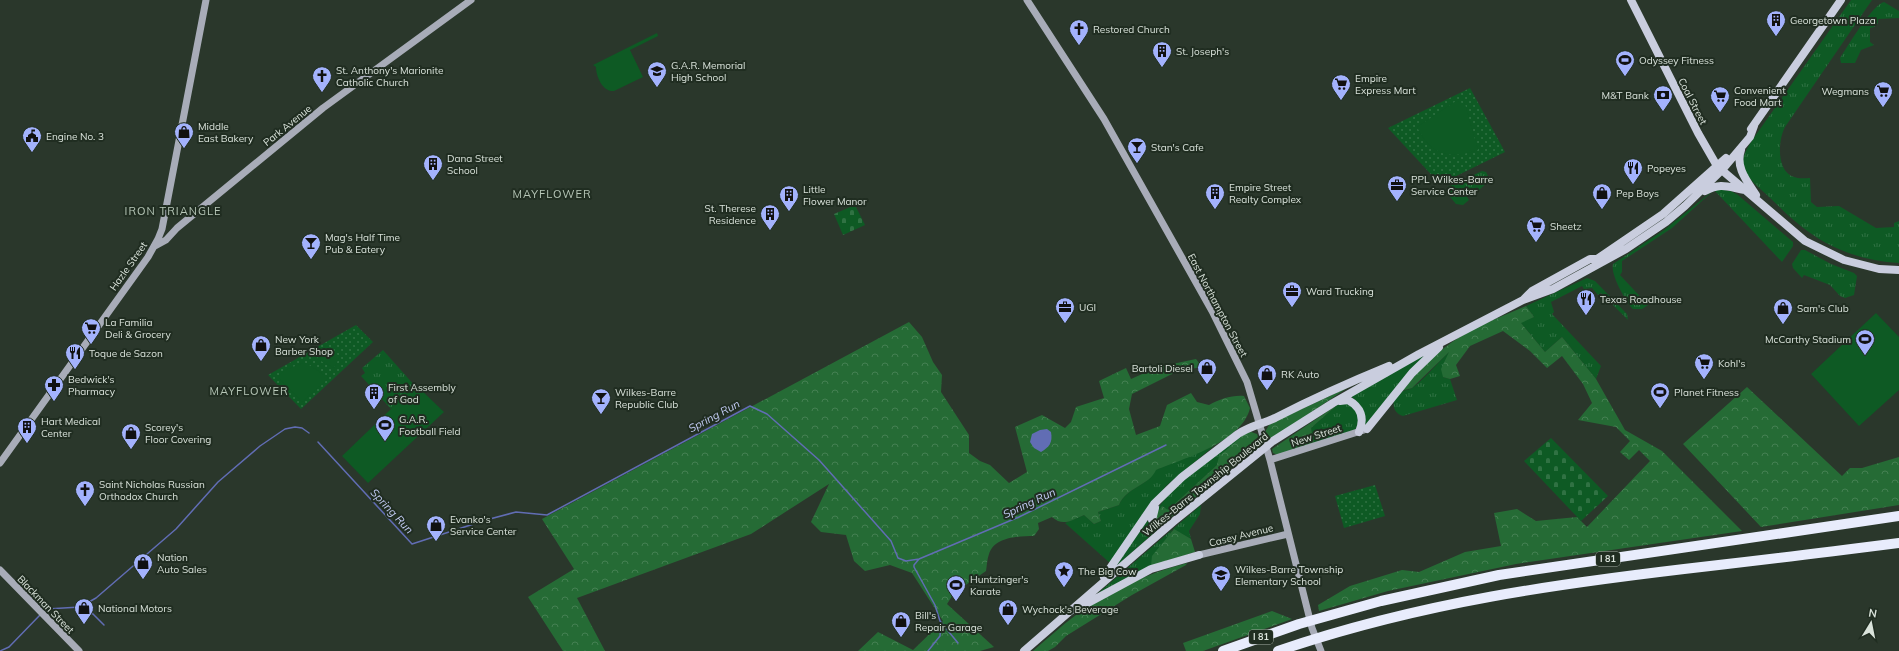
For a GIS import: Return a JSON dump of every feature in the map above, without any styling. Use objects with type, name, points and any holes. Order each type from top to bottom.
[{"type":"highway","name":"I 81","points":[[1223,651],[1320,617],[1381,600],[1499,575],[1899,516]]},
{"type":"highway","name":"I 81","points":[[1278,651],[1326,635],[1446,604],[1534,588],[1899,543]]},
{"type":"main road","name":"Hazle Street","points":[[0,463],[155,247],[161,231],[206,0]]},
{"type":"main road","name":"Park Avenue","points":[[155,247],[166,240],[177,228],[323,108],[471,0]]},
{"type":"main road","name":"East Northampton Street","points":[[1027,0],[1104,119],[1212,311],[1247,382],[1270,460],[1312,628],[1321,651]]},
{"type":"main road","name":"Coal Street","points":[[1631,0],[1698,134],[1719,168],[1805,241],[1844,260],[1863,265],[1899,270]]},
{"type":"main road","name":"Wilkes-Barre Township Boulevard","points":[[1024,651],[1173,522],[1273,441],[1333,403],[1419,354],[1523,300],[1553,289],[1626,249],[1666,222],[1697,195],[1724,160],[1754,126],[1841,0]]},
{"type":"main road","name":"Wilkes-Barre Township Boulevard","points":[[1523,300],[1532,291],[1590,259],[1597,259],[1644,228],[1682,199],[1743,146],[1750,137],[1754,126]]},
{"type":"main road","points":[[1743,146],[1739,156],[1740,167],[1762,204]]},
{"type":"main road","points":[[1697,195],[1714,186],[1724,185],[1745,190]]},
{"type":"main road","points":[[161,231],[177,228]]},
{"type":"main road","points":[[1363,430],[1425,359],[1461,333]]},
{"type":"main road","points":[[1098,586],[1154,504],[1201,462],[1247,428],[1271,420],[1339,386],[1419,354]]},
{"type":"main road","points":[[1333,403],[1348,400],[1358,408],[1362,414],[1363,430]]},
{"type":"main road","name":"New Street","points":[[1270,460],[1363,430]]},
{"type":"main road","points":[[1159,500],[1153,512],[1152,520],[1159,527],[1173,522]]},
{"type":"main road","name":"Casey Avenue","points":[[1199,555],[1288,534]]},
{"type":"main road","points":[[1066,615],[1151,569],[1199,555]]},
{"type":"main road","name":"Blackman Street","points":[[0,570],[79,651]]},
{"type":"green space","points":[[1851,0],[1872,0],[1785,127],[1780,147],[1781,162],[1788,174],[1794,177],[1810,178],[1811,202],[1817,207],[1839,206],[1876,228],[1894,227],[1894,223],[1899,221],[1899,263],[1885,262],[1857,256],[1819,239],[1792,219],[1758,187],[1747,175],[1743,167],[1744,156],[1753,139]]},
{"type":"green space","points":[[1884,2],[1899,11],[1899,18],[1878,19],[1878,23],[1874,27],[1870,28],[1870,42],[1874,45],[1861,50],[1855,63],[1841,63],[1840,58],[1860,27],[1873,10]]},
{"type":"green space","points":[[657,33],[658,36],[630,50],[643,77],[614,91],[610,91],[603,86],[597,75],[596,67],[593,65]]},
{"type":"green space","points":[[1470,88],[1505,152],[1440,184],[1388,128]]},
{"type":"green space","points":[[1456,101],[1465,104],[1478,150],[1458,155],[1442,153],[1435,149],[1428,144],[1417,127]]},
{"type":"green space","points":[[1482,171],[1486,172],[1490,180],[1479,190],[1477,187],[1467,197],[1469,200],[1463,205],[1456,204],[1446,192],[1448,187]]},
{"type":"green space","points":[[1715,189],[1731,191],[1738,195],[1793,242],[1793,246],[1782,262],[1714,190],[1672,228],[1622,261],[1622,272],[1620,275],[1648,305],[1642,309],[1633,309],[1626,300],[1616,281],[1613,264],[1664,230]]},
{"type":"green space","points":[[855,205],[865,225],[843,235],[834,214]]},
{"type":"green space","points":[[1801,250],[1805,250],[1831,264],[1854,273],[1857,276],[1854,295],[1845,298],[1840,296],[1830,285],[1804,275],[1802,278],[1793,268],[1792,264]]},
{"type":"green space","points":[[1587,278],[1595,281],[1627,314],[1628,320],[1601,293],[1598,295],[1592,288],[1584,289],[1582,286],[1551,302],[1554,312],[1552,314],[1601,366],[1596,379],[1562,337],[1545,352],[1520,322],[1534,317],[1526,306]]},
{"type":"green space","points":[[1526,306],[1534,317],[1521,323],[1545,352],[1562,337],[1596,379],[1625,430],[1662,451],[1742,531],[1516,564],[1388,591],[1319,611],[1318,605],[1350,586],[1402,570],[1419,572],[1465,552],[1501,546],[1494,513],[1517,509],[1536,521],[1577,517],[1587,527],[1650,461],[1639,450],[1629,460],[1620,452],[1630,441],[1616,427],[1578,420],[1592,403],[1583,384],[1562,356],[1547,368],[1530,351],[1503,331],[1470,346],[1456,365],[1460,376],[1450,379],[1443,377],[1441,369],[1449,352],[1412,388],[1401,391],[1427,363],[1453,341],[1484,324]]},
{"type":"green space","name":"McCarthy Stadium","points":[[1876,313],[1899,337],[1899,390],[1859,426],[1811,374]]},
{"type":"green space","points":[[909,322],[922,337],[933,362],[942,375],[941,392],[969,435],[969,453],[980,461],[990,465],[1009,483],[1027,472],[1015,427],[1042,415],[1065,428],[1071,422],[1076,407],[1104,398],[1099,381],[1126,368],[1131,379],[1158,367],[1196,359],[1202,367],[1178,371],[1132,394],[1129,409],[1136,435],[1160,426],[1167,405],[1191,393],[1197,402],[1209,405],[1226,398],[1244,396],[1250,408],[1245,420],[1236,430],[1211,447],[1156,470],[1148,480],[1127,494],[1119,505],[1098,512],[1101,521],[1094,524],[1084,515],[1068,522],[1060,522],[1052,517],[1038,523],[1039,529],[1034,536],[1014,537],[996,544],[989,554],[986,571],[954,593],[947,604],[994,647],[980,651],[858,651],[878,632],[913,650],[943,621],[912,573],[890,565],[865,571],[854,561],[846,535],[821,532],[811,522],[829,484],[751,534],[577,598],[605,651],[563,651],[528,597],[574,569],[542,519]]},
{"type":"green space","points":[[356,325],[373,342],[301,409],[268,375]]},
{"type":"green space","points":[[322,348],[340,356],[334,368],[317,359]]},
{"type":"green space","points":[[383,350],[415,386],[391,409],[361,376],[365,373],[362,368]]},
{"type":"green space","points":[[1432,351],[1365,425],[1356,401],[1351,396]]},
{"type":"green space","points":[[1450,351],[1443,377],[1450,379],[1457,400],[1403,416],[1397,413],[1394,408],[1394,400],[1398,395],[1416,385]]},
{"type":"green space","points":[[303,363],[309,365],[329,378],[302,402],[278,377],[285,370]]},
{"type":"green space","name":"G.A.R. Football Field","points":[[416,385],[444,412],[368,483],[342,456]]},
{"type":"green space","points":[[1747,387],[1842,476],[1850,468],[1862,468],[1899,457],[1899,505],[1761,527],[1683,444]]},
{"type":"green space","points":[[1347,388],[1273,438],[1266,437],[1265,432],[1269,425]]},
{"type":"green space","points":[[1346,403],[1355,408],[1357,414],[1358,425],[1354,431],[1314,444],[1311,428],[1337,405]]},
{"type":"green space","points":[[1337,405],[1311,428],[1314,444],[1278,455],[1273,453],[1272,449]]},
{"type":"green space","points":[[1251,432],[1257,434],[1261,446],[1237,463],[1165,522],[1158,522],[1156,515],[1162,506],[1168,510],[1217,465],[1219,456],[1246,433]]},
{"type":"green space","points":[[1246,433],[1217,465],[1167,511],[1163,506],[1158,522],[1154,515],[1169,495],[1195,471]]},
{"type":"green space","points":[[1551,438],[1608,496],[1581,521],[1524,461]]},
{"type":"green space","points":[[1214,446],[1166,486],[1110,563],[1065,523],[1084,515],[1094,524],[1101,521],[1098,512],[1119,505],[1127,494],[1148,480],[1155,470]]},
{"type":"green space","points":[[1375,485],[1385,516],[1344,528],[1335,496]]},
{"type":"green space","points":[[1201,505],[1200,514],[1189,531],[1191,539],[1173,529],[1151,566],[1097,594],[1175,527]]},
{"type":"green space","points":[[1147,521],[1157,530],[1113,569]]},
{"type":"green space","points":[[1174,529],[1191,539],[1195,552],[1151,566],[1152,556]]},
{"type":"green space","points":[[1187,563],[1066,636],[1055,647],[1048,651],[1033,651],[1070,619],[1115,591],[1157,572]]},
{"type":"green space","points":[[1272,611],[1292,619],[1203,651],[1186,651],[1183,643]]},
{"type":"water","points":[[1047,429],[1051,432],[1051,442],[1041,452],[1034,448],[1030,442],[1032,434],[1040,430]]},
{"type":"waterway","name":"Spring Run","points":[[318,442],[412,544],[516,512],[547,515],[750,406],[767,414],[819,460],[891,541],[898,558],[906,561],[919,559],[1019,517],[1166,445]]},
{"type":"waterway","name":"Spring Run","points":[[44,611],[47,609],[80,607],[96,598],[176,529],[218,482],[260,446],[285,429],[295,427],[302,428],[309,433]]},
{"type":"waterway","points":[[919,559],[914,567],[935,605],[940,621],[958,643]]},
{"type":"waterway","points":[[80,607],[93,614],[104,625]]},
{"type":"waterway","name":"Spring Run","points":[[0,651],[9,647],[40,615]]},
{"type":"waterway","points":[[928,651],[940,636],[941,623]]},
{"type":"place","name":"Georgetown Plaza","points":[[1776,37]]},
{"type":"place","name":"Restored Church","points":[[1079,46]]},
{"type":"place","name":"St. Joseph's","points":[[1162,68]]},
{"type":"place","name":"Odyssey Fitness","points":[[1625,77]]},
{"type":"place","name":"G.A.R. Memorial High School","points":[[657,88]]},
{"type":"place","name":"St. Anthony's Marionite Catholic Church","points":[[322,93]]},
{"type":"place","name":"Empire Express Mart","points":[[1341,101]]},
{"type":"place","name":"Wegmans","points":[[1883,108]]},
{"type":"place","name":"M&T Bank","points":[[1663,112]]},
{"type":"place","name":"Convenient Food Mart","points":[[1720,113]]},
{"type":"place","name":"Middle East Bakery","points":[[184,149]]},
{"type":"place","name":"Engine No. 3","points":[[32,153]]},
{"type":"place","name":"Stan's Cafe","points":[[1137,164]]},
{"type":"place","name":"Dana Street School","points":[[433,181]]},
{"type":"place","name":"Popeyes","points":[[1633,185]]},
{"type":"place","name":"PPL Wilkes-Barre Service Center","points":[[1397,202]]},
{"type":"place","name":"Empire Street Realty Complex","points":[[1215,210]]},
{"type":"place","name":"Pep Boys","points":[[1602,210]]},
{"type":"place","name":"Little Flower Manor","points":[[789,212]]},
{"type":"place","name":"St. Therese Residence","points":[[770,231]]},
{"type":"place","name":"Sheetz","points":[[1536,243]]},
{"type":"place","name":"Mag's Half Time Pub & Eatery","points":[[311,260]]},
{"type":"place","name":"Ward Trucking","points":[[1292,308]]},
{"type":"place","name":"Texas Roadhouse","points":[[1586,316]]},
{"type":"place","name":"UGI","points":[[1065,324]]},
{"type":"place","name":"Sam's Club","points":[[1783,325]]},
{"type":"place","name":"La Familia Deli & Grocery","points":[[91,345]]},
{"type":"place","name":"McCarthy Stadium","points":[[1865,356]]},
{"type":"place","name":"New York Barber Shop","points":[[261,362]]},
{"type":"place","name":"Toque de Sazon","points":[[75,370]]},
{"type":"place","name":"Kohl's","points":[[1704,380]]},
{"type":"place","name":"Bartoli Diesel","points":[[1207,385]]},
{"type":"place","name":"RK Auto","points":[[1267,391]]},
{"type":"place","name":"Bedwick's Pharmacy","points":[[54,402]]},
{"type":"place","name":"Planet Fitness","points":[[1660,409]]},
{"type":"place","name":"First Assembly of God","points":[[374,410]]},
{"type":"place","name":"Wilkes-Barre Republic Club","points":[[601,415]]},
{"type":"place","name":"G.A.R. Football Field","points":[[385,442]]},
{"type":"place","name":"Hart Medical Center","points":[[27,444]]},
{"type":"place","name":"Scorey's Floor Covering","points":[[131,450]]},
{"type":"place","name":"Saint Nicholas Russian Orthodox Church","points":[[85,507]]},
{"type":"place","name":"Evanko's Service Center","points":[[436,542]]},
{"type":"place","name":"Nation Auto Sales","points":[[143,580]]},
{"type":"place","name":"The Big Cow","points":[[1064,588]]},
{"type":"place","name":"Wilkes-Barre Township Elementary School","points":[[1221,592]]},
{"type":"place","name":"Huntzinger's Karate","points":[[956,602]]},
{"type":"place","name":"National Motors","points":[[84,625]]},
{"type":"place","name":"Wychock's Beverage","points":[[1008,626]]},
{"type":"place","name":"Bill's Repair Garage","points":[[901,638]]},
{"type":"district","name":"MAYFLOWER","points":[[552,194]]},
{"type":"district","name":"IRON TRIANGLE","points":[[173,211]]},
{"type":"district","name":"MAYFLOWER","points":[[249,391]]}]
